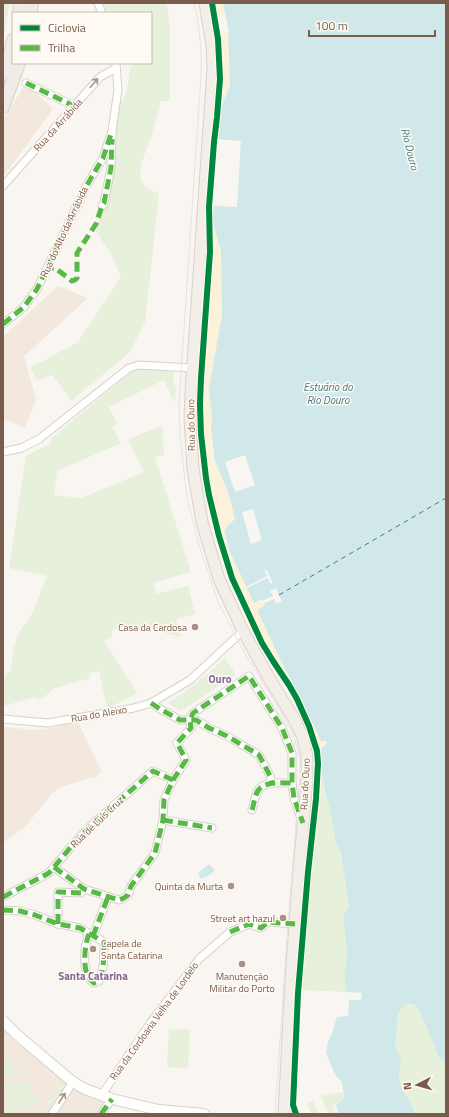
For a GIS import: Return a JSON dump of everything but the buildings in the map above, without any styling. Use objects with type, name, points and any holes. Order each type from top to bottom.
[{"type":"highway","points":[[3,74],[12,45]]},
{"type":"highway","points":[[3,107],[19,64]]},
{"type":"main road","name":"Rua do Ouro","points":[[205,3],[212,45],[213,68],[192,368],[190,418],[193,469],[202,522],[219,579],[243,631],[303,737],[307,756],[307,780],[295,924],[284,1113]]},
{"type":"street","name":"Rua da Arrábida","points":[[3,186],[100,76],[116,66]]},
{"type":"street","name":"Rua do Alto da Arrábida","points":[[102,206],[104,203],[111,168],[112,132],[118,90],[116,66]]},
{"type":"street","points":[[26,83],[74,106]]},
{"type":"street","name":"Rua do Alto da Arrábida","points":[[3,324],[24,307],[37,289],[87,185],[103,158],[112,132]]},
{"type":"street","points":[[5,452],[21,448],[39,440],[128,368],[139,365],[192,368]]},
{"type":"street","name":"Rua do Aleixo","points":[[3,719],[48,723],[134,708],[151,703],[190,680],[243,631]]},
{"type":"street","name":"Rua do Ouro","points":[[190,720],[193,713],[249,676],[282,728],[292,753],[292,783],[294,798],[303,823]]},
{"type":"street","points":[[151,703],[180,720],[196,720],[227,736],[258,755],[270,776],[272,784]]},
{"type":"street","points":[[54,867],[84,889],[119,900],[128,895],[131,886],[155,853],[163,820],[164,800],[173,780],[186,760],[177,743],[191,728],[190,720]]},
{"type":"street","name":"Rua de Luís Cruz","points":[[3,897],[49,873],[80,837],[100,817],[153,771],[173,780]]},
{"type":"street","points":[[252,810],[255,802],[255,795],[258,789],[262,786],[292,783]]},
{"type":"street","points":[[163,820],[212,828]]},
{"type":"street","points":[[58,924],[58,892],[81,893],[84,889]]},
{"type":"street","points":[[3,910],[20,911],[58,924],[80,928],[91,935],[104,943],[104,960],[101,975],[99,981],[96,983],[92,983],[84,967],[86,941],[91,935],[108,897]]},
{"type":"street","name":"Rua da Cordoaria Velha de Lordelo","points":[[101,1096],[151,1022],[199,959],[230,932],[249,924],[261,928],[268,922],[295,924]]},
{"type":"street","points":[[3,1021],[18,1036],[73,1082],[85,1089],[101,1096],[159,1110],[204,1114]]},
{"type":"street","points":[[52,1114],[73,1082]]},
{"type":"street","points":[[101,1114],[112,1099]]},
{"type":"shaded area","points":[[26,83],[53,109],[3,177],[3,120]]},
{"type":"shaded area","points":[[58,286],[88,298],[24,356],[36,399],[25,428],[3,419],[3,337]]},
{"type":"shaded area","points":[[78,722],[101,771],[96,777],[64,786],[53,792],[26,826],[3,843],[3,727],[37,730]]},
{"type":"shaded area","points":[[3,1024],[78,1089],[110,1105],[104,1114],[3,1114]]},
{"type":"green space","points":[[3,3],[10,3],[3,39]]},
{"type":"green space","points":[[102,3],[166,3],[170,29],[170,101],[161,101],[140,171],[140,177],[143,184],[149,190],[159,194],[145,322],[130,352],[71,401],[53,375],[37,380],[30,368],[78,342],[121,277],[112,256],[96,231],[103,208],[107,206],[113,170],[118,102],[123,102],[128,85],[130,69],[133,64],[152,64],[152,12],[106,12]]},
{"type":"green space","points":[[140,369],[174,372],[173,381],[176,388],[175,401],[171,397],[164,380],[109,407],[117,424],[112,427],[121,443],[57,471],[54,495],[81,498],[144,472],[128,440],[162,425],[164,455],[155,457],[191,572],[153,583],[155,594],[188,586],[195,614],[176,619],[181,637],[148,628],[135,627],[137,629],[128,631],[113,628],[111,639],[108,638],[104,641],[137,693],[111,707],[107,708],[99,671],[89,673],[90,678],[53,689],[42,699],[37,699],[36,697],[3,706],[3,678],[11,671],[13,651],[19,632],[33,612],[47,576],[9,568],[26,456],[51,443],[52,438],[130,373]]},
{"type":"green space","points":[[225,658],[236,675],[181,711],[168,703],[198,682]]},
{"type":"green space","points":[[319,762],[333,824],[335,841],[341,853],[349,906],[343,915],[347,954],[344,975],[347,992],[298,990],[309,854]]},
{"type":"green space","points":[[407,1004],[412,1004],[417,1007],[438,1056],[446,1065],[446,1114],[403,1114],[391,1077],[398,1015],[401,1009]]},
{"type":"green space","points":[[169,1029],[190,1030],[188,1068],[167,1067]]},
{"type":"green space","points":[[5,1055],[12,1062],[10,1065],[14,1068],[17,1065],[20,1069],[10,1080],[15,1085],[19,1080],[25,1085],[28,1082],[33,1087],[29,1092],[39,1100],[31,1111],[23,1105],[15,1114],[11,1114],[13,1111],[11,1109],[7,1113],[8,1114],[3,1114],[8,1104],[3,1100],[10,1091],[4,1086],[9,1080],[5,1076],[3,1077],[3,1056]]},
{"type":"green space","points":[[61,1085],[64,1086],[45,1114],[41,1114],[47,1106],[46,1104]]},
{"type":"green space","points":[[343,1092],[343,1100],[333,1106],[335,1114],[329,1114],[321,1096]]},
{"type":"green space","points":[[313,1101],[317,1112],[312,1114],[307,1104]]},
{"type":"sand","points":[[213,3],[223,3],[226,16],[215,17]]},
{"type":"sand","points":[[228,33],[230,86],[220,109],[224,84],[220,35]]},
{"type":"sand","points":[[212,218],[221,252],[222,315],[209,388],[212,419],[211,429],[215,461],[229,495],[235,519],[230,552],[254,602],[261,599],[264,606],[257,610],[320,741],[326,741],[327,744],[321,749],[318,763],[318,751],[310,726],[290,685],[274,661],[254,624],[233,577],[220,536],[209,492],[201,404],[201,378]]},
{"type":"water","name":"Estuário do Rio Douro","points":[[223,3],[446,3],[446,1065],[438,1056],[417,1007],[412,1004],[407,1004],[401,1009],[398,1015],[395,1046],[401,1059],[399,1077],[400,1085],[415,1114],[338,1114],[336,1105],[343,1100],[344,1096],[342,1083],[335,1074],[326,1053],[328,1042],[337,1017],[348,1016],[349,1000],[361,1000],[362,993],[347,992],[344,975],[347,954],[343,915],[349,906],[341,853],[335,841],[333,824],[319,762],[321,749],[327,744],[326,741],[321,741],[281,661],[257,610],[264,606],[261,599],[254,603],[230,552],[224,530],[235,519],[229,495],[215,461],[211,429],[212,419],[209,388],[222,315],[221,252],[212,218],[214,206],[237,207],[241,141],[218,139],[220,109],[230,86],[229,33]]},
{"type":"water","points":[[209,864],[215,870],[210,875],[201,879],[198,873]]},
{"type":"pier","points":[[245,455],[255,485],[235,492],[225,462]]},
{"type":"pier","points":[[253,509],[262,540],[251,544],[242,512]]},
{"type":"pier","points":[[266,569],[273,583],[271,584],[267,578],[247,588],[246,587],[267,576],[264,570]]},
{"type":"pier","points":[[276,588],[282,602],[276,604],[274,599],[263,604],[262,601],[273,596],[270,591]]},
{"type":"ferry route","points":[[279,595],[446,498]]},
{"type":"tram line","points":[[194,3],[200,39],[201,76],[179,404],[180,434],[187,498],[200,548],[218,602],[244,652],[291,730],[300,759],[300,777],[275,1114]]},
{"type":"marked path","points":[[26,83],[74,106]]},
{"type":"marked path","points":[[3,324],[24,307],[37,289],[87,185],[103,158],[112,131]]},
{"type":"marked path","points":[[45,271],[48,268],[55,268],[72,281],[77,278],[77,253],[96,224],[104,203],[111,168],[112,139]]},
{"type":"marked path","points":[[54,867],[84,889],[119,900],[128,895],[131,886],[155,853],[163,820],[164,800],[173,780],[186,760],[177,743],[191,728],[190,720],[193,713],[249,676],[282,728],[292,753],[292,783],[294,798],[303,823]]},
{"type":"marked path","points":[[151,703],[180,720],[196,720],[259,755],[270,776],[272,784]]},
{"type":"marked path","points":[[3,897],[49,873],[75,842],[95,822],[153,771],[173,780]]},
{"type":"marked path","points":[[252,810],[258,790],[262,787],[271,783],[292,783]]},
{"type":"marked path","points":[[163,820],[212,828]]},
{"type":"marked path","points":[[58,924],[58,892],[81,893],[84,889]]},
{"type":"marked path","points":[[93,936],[108,897]]},
{"type":"marked path","points":[[3,910],[20,911],[58,924],[80,928],[102,941],[104,943],[102,972],[99,981],[94,983],[90,979],[85,968],[85,953],[89,934]]},
{"type":"marked path","points":[[230,932],[249,924],[261,928],[268,922],[295,924]]},
{"type":"marked path","points":[[101,1114],[112,1099]]},
{"type":"cycle path","points":[[212,3],[218,39],[220,79],[209,207],[210,252],[200,404],[201,434],[206,478],[219,536],[232,578],[262,643],[297,699],[309,726],[317,751],[318,763],[298,993],[293,1105],[296,1114]]},
{"type":"place","name":"Casa da Cardosa","points":[[195,627]]},
{"type":"place","name":"Quinta da Murta","points":[[231,886]]},
{"type":"place","name":"Street art hazul","points":[[283,918]]},
{"type":"place","name":"Capela de Santa Catarina","points":[[93,949]]},
{"type":"place","name":"Manutenção Militar do Porto","points":[[242,964]]},
{"type":"district","name":"Ouro","points":[[220,679]]},
{"type":"district","name":"Santa Catarina","points":[[93,976]]},
{"type":"water label","name":"Rio Douro","points":[[410,149]]}]
